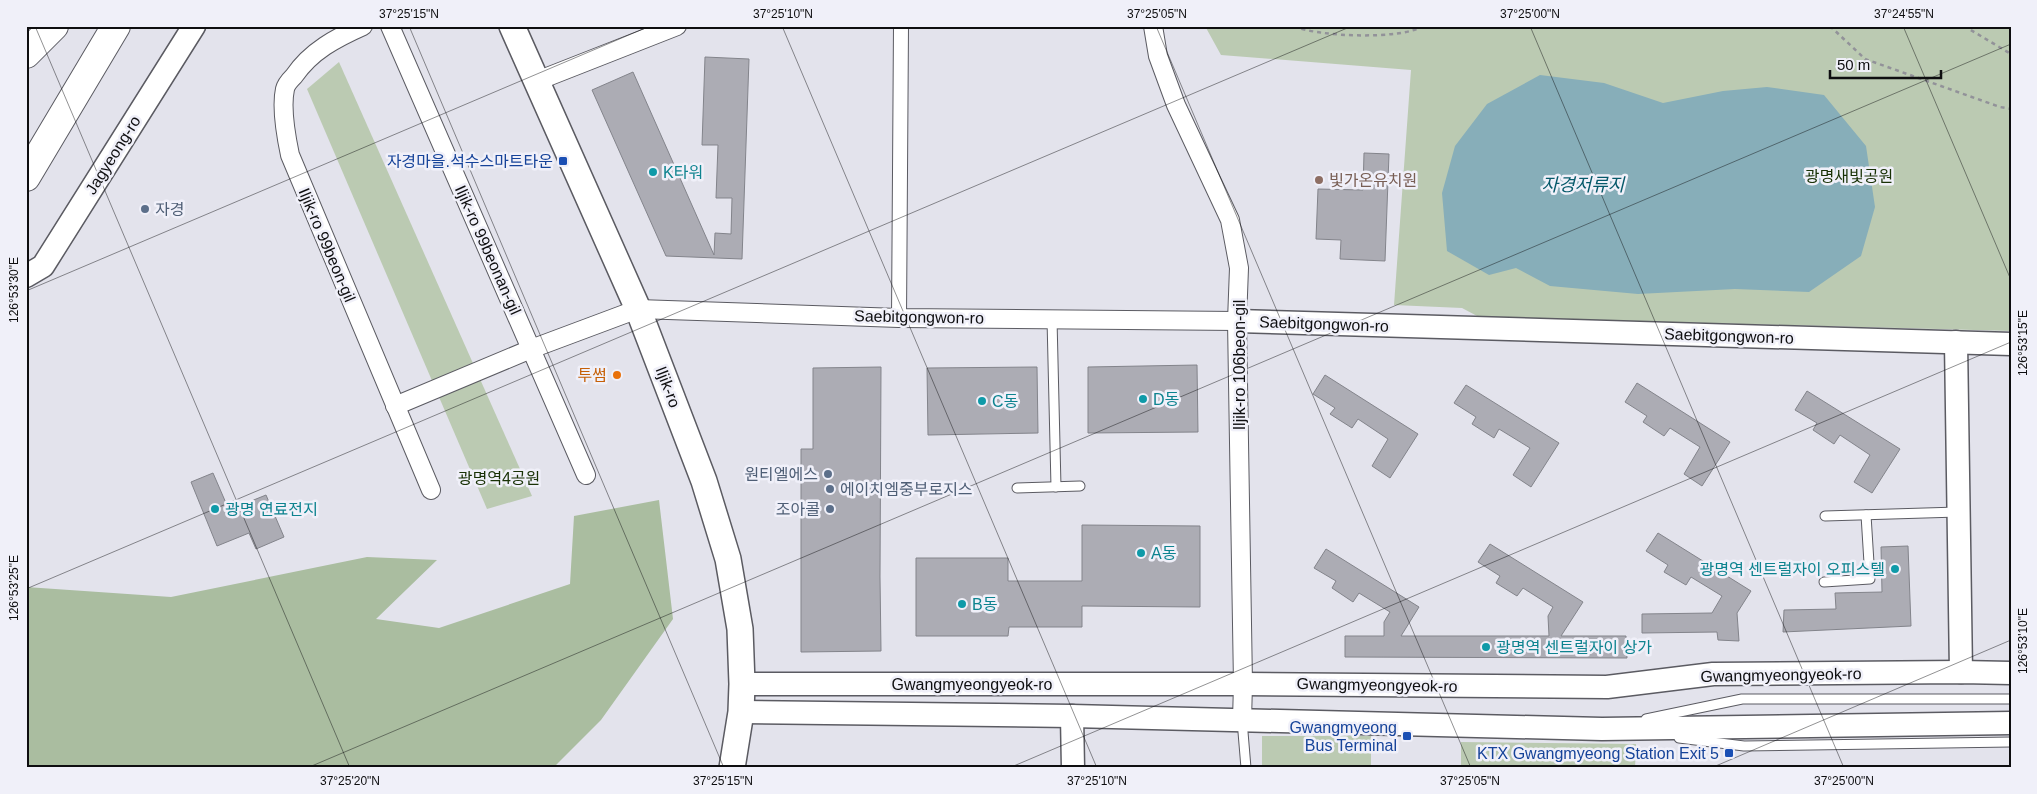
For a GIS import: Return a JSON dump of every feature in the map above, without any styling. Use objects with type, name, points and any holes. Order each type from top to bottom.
[{"type":"highway","points":[[26,54],[54,26]]},
{"type":"highway","points":[[26,177],[116,26]]},
{"type":"main road","name":"Iljik-ro","points":[[512,26],[638,309],[704,481],[728,559],[740,629],[742,684],[741,712],[732,768]]},
{"type":"street","name":"Jagyeong-ro","points":[[26,276],[44,266],[194,26]]},
{"type":"street","name":"Iljik-ro 99beon-gil","points":[[363,26],[342,35],[322,47],[299,68],[285,88],[284,126],[290,154],[431,490]]},
{"type":"street","name":"Iljik-ro 99beonan-gil","points":[[390,26],[586,475]]},
{"type":"street","points":[[537,81],[677,26]]},
{"type":"street","points":[[899,318],[901,26]]},
{"type":"street","name":"Iljik-ro 106beon-gil","points":[[1153,26],[1158,56],[1176,105],[1230,220],[1239,268],[1237,321],[1242,720]]},
{"type":"street","points":[[395,406],[531,349],[638,309]]},
{"type":"street","name":"Saebitgongwon-ro","points":[[638,309],[899,318],[1237,321],[2011,344]]},
{"type":"street","points":[[1956,342],[1962,672]]},
{"type":"street","name":"Gwangmyeongyeok-ro","points":[[742,684],[1243,684],[1607,687],[1713,674],[2011,673]]},
{"type":"street","name":"Gwangmyeongyeok-ro","points":[[741,712],[1072,716],[1602,728],[2011,724]]},
{"type":"street","points":[[1072,716],[1073,768]]},
{"type":"lane","points":[[1052,319],[1056,487]]},
{"type":"lane","points":[[1017,488],[1080,486]]},
{"type":"lane","points":[[1825,516],[1959,512]]},
{"type":"lane","points":[[1824,582],[1870,579],[1866,515]]},
{"type":"lane","points":[[1602,728],[1742,699],[2011,699]]},
{"type":"lane","points":[[1242,720],[1246,768]]},
{"type":"lane","points":[[1602,728],[1744,746],[2011,742]]},
{"type":"path","points":[[1294,26],[1306,32],[1381,36],[1418,30],[1423,26]]},
{"type":"path","points":[[1830,26],[1865,59],[2000,107],[2011,109]]},
{"type":"path","points":[[1964,26],[2011,54]]},
{"type":"green space","name":"광명새빛공원","points":[[1205,26],[2011,26],[2011,331],[1479,317],[1462,308],[1394,305],[1411,70],[1221,55]]},
{"type":"green space","name":"광명역4공원","points":[[339,62],[532,496],[487,509],[307,89]]},
{"type":"green space","points":[[659,500],[673,619],[601,720],[553,768],[26,768],[26,587],[171,597],[367,557],[437,560],[376,619],[439,628],[570,584],[574,516]]},
{"type":"green space","points":[[1262,736],[1371,736],[1371,768],[1262,768]]},
{"type":"green space","points":[[1461,742],[1636,744],[1635,768],[1461,768]]},
{"type":"water","name":"자경저류지","points":[[1540,75],[1604,83],[1663,103],[1723,91],[1767,87],[1824,95],[1866,146],[1875,207],[1861,256],[1809,292],[1735,289],[1638,294],[1550,286],[1516,268],[1489,275],[1447,251],[1442,193],[1455,146],[1487,104]]},
{"type":"building","name":"K타워","points":[[705,57],[749,59],[742,259],[666,256],[592,90],[633,72],[714,255],[715,233],[731,234],[732,198],[716,198],[718,145],[702,145]]},
{"type":"building","name":"빛가온유치원","points":[[1364,153],[1389,154],[1385,261],[1340,259],[1341,240],[1316,239],[1318,189],[1363,190]]},
{"type":"building","name":"D동","points":[[1197,365],[1198,432],[1088,433],[1088,367]]},
{"type":"building","points":[[881,367],[881,651],[801,652],[801,449],[813,449],[813,368]]},
{"type":"building","name":"C동","points":[[1037,367],[1038,433],[928,435],[927,368]]},
{"type":"building","points":[[1325,375],[1418,434],[1390,478],[1372,466],[1388,439],[1358,419],[1352,428],[1330,414],[1335,408],[1313,394]]},
{"type":"building","points":[[1637,383],[1730,442],[1702,486],[1684,474],[1700,447],[1670,428],[1664,436],[1643,422],[1647,416],[1625,402]]},
{"type":"building","points":[[1466,385],[1559,443],[1531,487],[1513,475],[1530,448],[1499,429],[1494,438],[1472,424],[1476,417],[1454,403]]},
{"type":"building","points":[[1807,391],[1900,449],[1872,493],[1854,482],[1870,455],[1840,435],[1834,444],[1813,430],[1817,423],[1795,410]]},
{"type":"building","points":[[213,473],[229,510],[266,495],[284,537],[256,549],[249,533],[217,546],[191,482]]},
{"type":"building","points":[[1082,525],[1200,526],[1200,607],[1082,606],[1082,627],[1009,627],[1008,636],[916,636],[916,558],[1008,558],[1008,581],[1082,581]]},
{"type":"building","points":[[1658,533],[1751,591],[1737,613],[1739,641],[1718,640],[1717,632],[1642,633],[1642,614],[1712,613],[1722,596],[1691,577],[1686,585],[1664,572],[1668,565],[1646,551]]},
{"type":"building","points":[[1490,544],[1583,602],[1561,636],[1626,636],[1627,658],[1345,657],[1345,636],[1384,636],[1384,622],[1390,612],[1359,593],[1353,602],[1332,588],[1336,581],[1314,568],[1326,549],[1419,607],[1401,636],[1549,636],[1548,616],[1553,607],[1523,588],[1517,596],[1496,583],[1500,576],[1478,562]]},
{"type":"building","name":"광명역 센트럴자이 오피스텔","points":[[1908,546],[1911,626],[1783,632],[1784,610],[1836,609],[1835,593],[1882,592],[1881,547]]},
{"type":"place","name":"자경마을.석수스마트타운","points":[[563,161]]},
{"type":"place","name":"K타워","points":[[653,172]]},
{"type":"place","name":"빛가온유치원","points":[[1319,180]]},
{"type":"place","name":"자경","points":[[145,209]]},
{"type":"place","name":"투썸","points":[[617,375]]},
{"type":"place","name":"D동","points":[[1143,399]]},
{"type":"place","name":"C동","points":[[982,401]]},
{"type":"place","name":"원티엘에스","points":[[828,474]]},
{"type":"place","name":"에이치엠중부로지스","points":[[830,489]]},
{"type":"place","name":"광명 연료전지","points":[[215,509]]},
{"type":"place","name":"조아콜","points":[[830,509]]},
{"type":"place","name":"A동","points":[[1141,553]]},
{"type":"place","name":"광명역 센트럴자이 오피스텔","points":[[1895,569]]},
{"type":"place","name":"B동","points":[[962,604]]},
{"type":"place","name":"광명역 센트럴자이 상가","points":[[1486,647]]},
{"type":"place","name":"Gwangmyeong Bus Terminal","points":[[1407,736]]},
{"type":"place","name":"KTX Gwangmyeong Station Exit 5","points":[[1729,753]]}]
